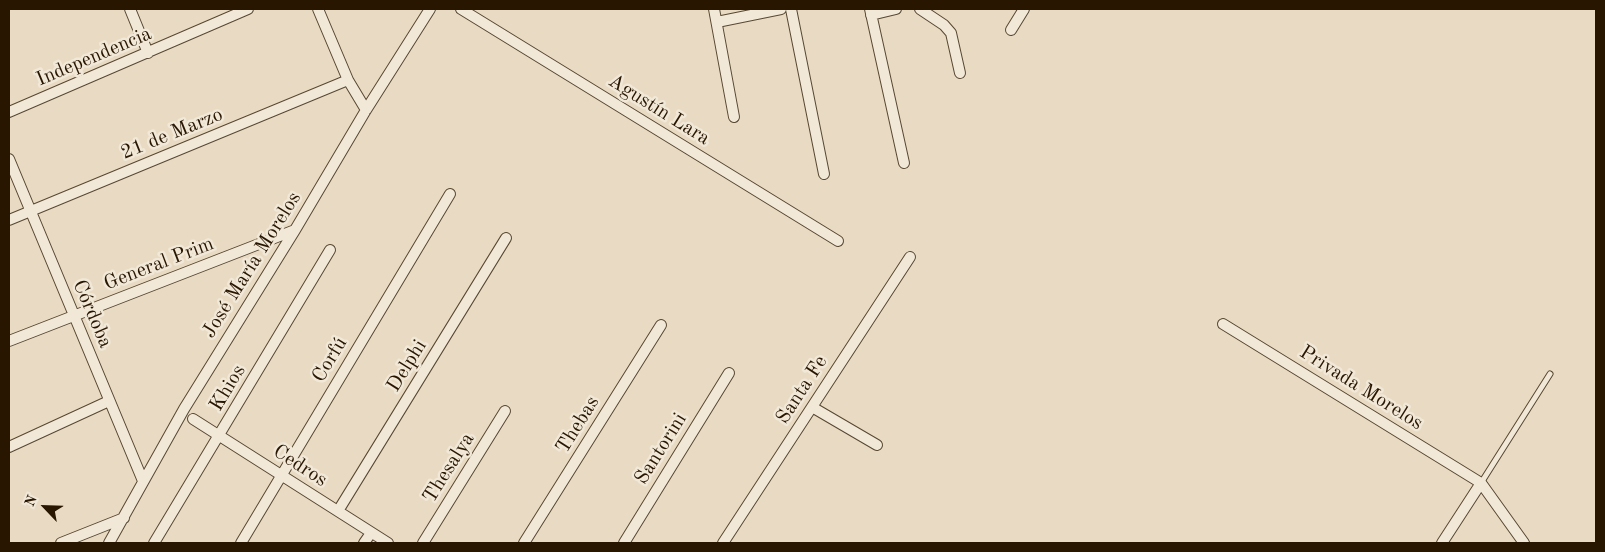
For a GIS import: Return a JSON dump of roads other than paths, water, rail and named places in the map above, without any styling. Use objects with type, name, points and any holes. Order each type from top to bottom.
[{"type":"street","points":[[130,9],[148,53]]},
{"type":"street","name":"Independencia","points":[[9,112],[248,9]]},
{"type":"street","points":[[318,9],[348,80],[366,110]]},
{"type":"street","name":"José María Morelos","points":[[109,543],[184,408],[430,9]]},
{"type":"street","name":"Agustín Lara","points":[[461,9],[838,241]]},
{"type":"street","points":[[714,9],[734,117]]},
{"type":"street","points":[[717,22],[781,9]]},
{"type":"street","points":[[791,9],[824,174]]},
{"type":"street","points":[[896,9],[871,12],[904,163]]},
{"type":"street","points":[[920,9],[944,25],[951,33],[960,74]]},
{"type":"street","points":[[1011,30],[1024,9]]},
{"type":"street","name":"21 de Marzo","points":[[9,220],[348,80]]},
{"type":"street","name":"Córdoba","points":[[9,159],[143,481]]},
{"type":"street","name":"Corfú","points":[[241,543],[450,194]]},
{"type":"street","name":"General Prim","points":[[9,341],[295,230]]},
{"type":"street","name":"Delphi","points":[[338,511],[506,238]]},
{"type":"street","name":"Khios","points":[[154,543],[330,250]]},
{"type":"street","name":"Santa Fe","points":[[723,543],[910,257]]},
{"type":"street","name":"Privada Morelos","points":[[1223,324],[1481,483]]},
{"type":"street","name":"Thebas","points":[[524,543],[661,325]]},
{"type":"street","name":"Santorini","points":[[624,543],[729,373]]},
{"type":"street","points":[[9,447],[109,401]]},
{"type":"street","points":[[812,407],[876,445]]},
{"type":"street","name":"Thesalya","points":[[423,543],[505,411]]},
{"type":"street","name":"Cedros","points":[[193,418],[388,543]]},
{"type":"street","points":[[1442,543],[1481,483],[1524,543]]},
{"type":"street","points":[[61,543],[124,518]]},
{"type":"street","points":[[364,543],[371,532]]},
{"type":"lane","points":[[1481,483],[1550,374]]}]
